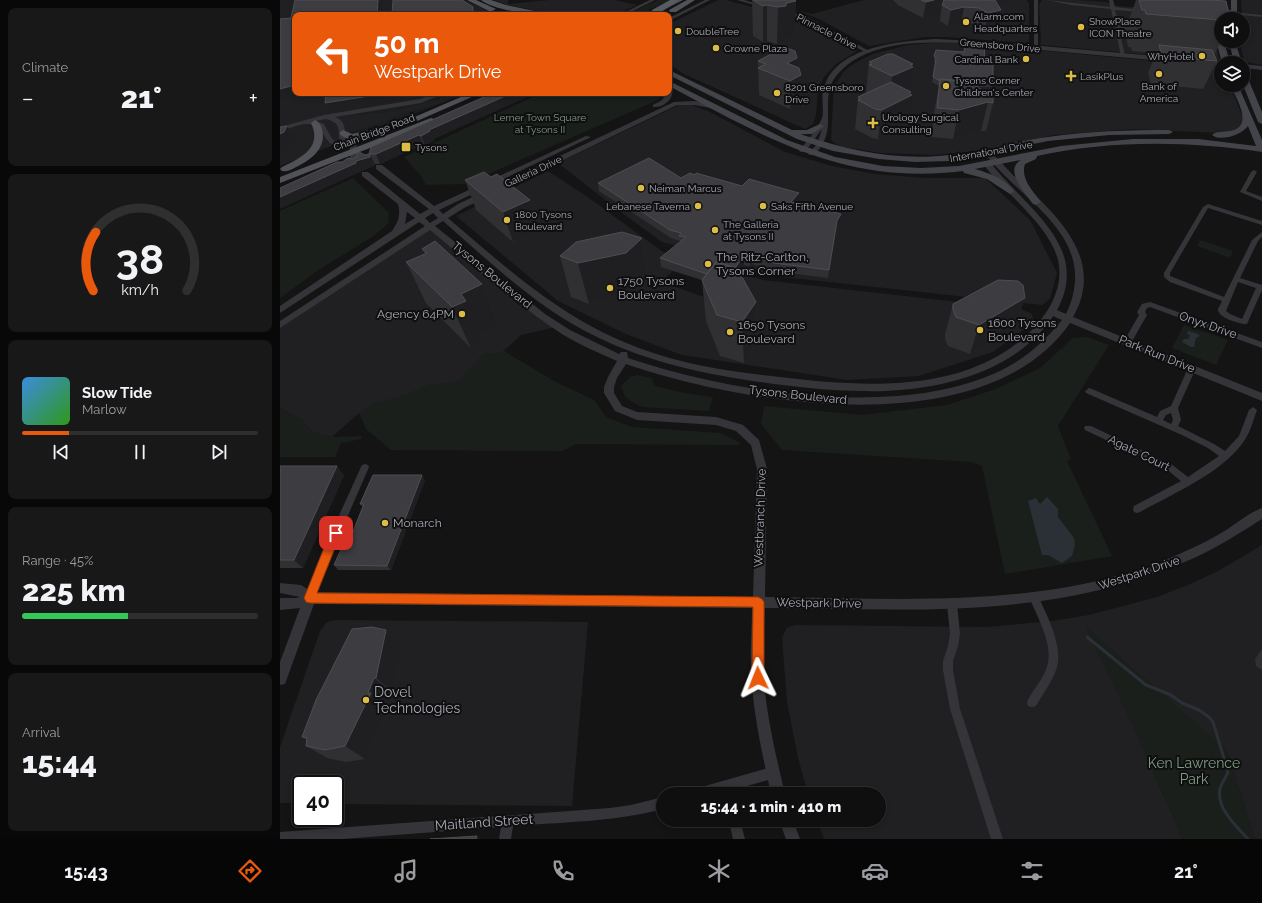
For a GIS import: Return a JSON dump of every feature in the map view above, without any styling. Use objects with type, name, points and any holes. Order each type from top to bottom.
[{"type":"highway","points":[[658,12],[674,0]]},
{"type":"main road","points":[[470,0],[492,9],[506,12]]},
{"type":"main road","points":[[484,0],[525,12]]},
{"type":"main road","points":[[659,12],[680,0]]},
{"type":"main road","points":[[660,12],[692,0]]},
{"type":"main road","points":[[1234,0],[1235,12]]},
{"type":"main road","points":[[1224,6],[1224,12]]},
{"type":"main road","name":"International Drive","points":[[672,73],[790,132],[812,147],[841,161],[874,167],[950,170],[991,159],[1123,142],[1168,140],[1215,143],[1262,149]]},
{"type":"main road","name":"International Drive","points":[[672,85],[779,141],[867,160],[893,163],[922,164],[949,158],[991,159]]},
{"type":"main road","points":[[1237,92],[1260,141],[1262,149]]},
{"type":"main road","points":[[1250,92],[1262,122]]},
{"type":"main road","name":"Chain Bridge Road","points":[[353,147],[367,152],[376,146],[427,123],[480,96]]},
{"type":"main road","name":"Chain Bridge Road","points":[[280,181],[353,147],[385,130],[480,96]]},
{"type":"main road","points":[[1216,135],[1231,134],[1241,130],[1246,126],[1247,116]]},
{"type":"main road","points":[[282,172],[310,157],[314,152],[318,146],[319,137],[315,123]]},
{"type":"main road","points":[[790,132],[809,132],[822,123]]},
{"type":"main road","points":[[343,130],[347,136],[352,137],[385,130]]},
{"type":"main road","points":[[991,159],[1062,143],[1085,135],[1109,133],[1147,132],[1216,135],[1260,141]]},
{"type":"main road","points":[[282,172],[339,150],[353,147]]},
{"type":"main road","points":[[1036,202],[1021,180],[1018,169],[1021,163],[1025,160],[1063,149]]},
{"type":"main road","name":"Chain Bridge Road","points":[[282,172],[322,155],[339,150]]},
{"type":"main road","points":[[280,181],[314,171],[339,167]]},
{"type":"main road","points":[[950,170],[981,173],[996,180],[1010,191]]},
{"type":"street","points":[[627,12],[653,0]]},
{"type":"street","points":[[672,18],[708,0]]},
{"type":"street","points":[[739,0],[767,7]]},
{"type":"street","points":[[1036,0],[1036,48]]},
{"type":"street","points":[[1048,0],[1071,4],[1147,11]]},
{"type":"street","points":[[1111,0],[1123,56]]},
{"type":"street","points":[[1224,6],[1231,12]]},
{"type":"street","name":"Pinnacle Drive","points":[[777,9],[808,19],[869,52]]},
{"type":"street","points":[[1250,16],[1262,16]]},
{"type":"street","points":[[1116,27],[1144,29]]},
{"type":"street","name":"Greensboro Drive","points":[[812,147],[822,123],[826,86],[831,78],[847,63],[869,52],[898,44],[934,40],[977,42],[1174,60]]},
{"type":"street","points":[[1199,62],[1214,63]]},
{"type":"street","points":[[1250,67],[1262,68]]},
{"type":"street","points":[[280,129],[324,117],[421,101],[434,96]]},
{"type":"street","name":"Galleria Drive","points":[[280,310],[395,233],[433,210],[660,104],[669,96]]},
{"type":"street","name":"Galleria Drive","points":[[280,324],[441,217],[461,206],[669,106],[690,102],[720,110]]},
{"type":"street","points":[[339,150],[348,115],[354,112]]},
{"type":"street","points":[[280,126],[311,117],[324,117],[337,120],[343,130]]},
{"type":"street","points":[[280,129],[315,123],[323,126],[331,142],[339,150]]},
{"type":"street","points":[[353,147],[357,165]]},
{"type":"street","name":"Tysons Boulevard","points":[[379,167],[408,188],[513,277],[550,306],[576,322],[624,345],[644,353],[719,373],[851,388],[921,384],[954,376],[1000,358],[1019,346],[1035,333],[1052,312],[1060,295],[1064,275],[1062,258],[1049,233],[1010,191],[991,159]]},
{"type":"street","name":"Tysons Boulevard","points":[[365,174],[556,327],[591,346],[668,374],[717,386],[794,397],[899,400],[939,394],[998,376],[1028,358],[1055,336],[1068,318],[1076,302],[1079,283],[1074,251],[1058,224],[991,159]]},
{"type":"street","points":[[1254,172],[1243,192],[1262,200]]},
{"type":"street","points":[[395,233],[404,217],[401,202]]},
{"type":"street","points":[[1226,300],[1172,280],[1167,277],[1167,274],[1208,206],[1262,223]]},
{"type":"street","points":[[1238,279],[1261,288],[1244,322],[1224,314],[1222,309],[1238,279],[1255,240],[1262,235]]},
{"type":"street","name":"Onyx Drive","points":[[1128,342],[1143,315],[1148,314],[1153,305],[1262,345]]},
{"type":"street","name":"Park Run Drive","points":[[1052,312],[1262,397]]},
{"type":"street","points":[[624,345],[624,359],[644,353]]},
{"type":"street","name":"Westbranch Drive","points":[[624,359],[612,378],[609,387],[612,400],[622,410],[638,416],[730,424],[749,434],[758,448],[762,469],[757,666],[760,702],[772,773],[776,787]]},
{"type":"street","points":[[1158,422],[1163,413],[1174,408],[1192,368]]},
{"type":"street","points":[[1089,391],[1211,446],[1225,456]]},
{"type":"street","points":[[1173,428],[1178,420],[1174,408]]},
{"type":"street","points":[[1137,509],[1188,482],[1225,456],[1241,440],[1253,410]]},
{"type":"street","name":"Agate Court","points":[[1088,428],[1168,466],[1188,482]]},
{"type":"street","points":[[280,679],[333,539],[365,466]]},
{"type":"street","name":"Westpark Drive","points":[[280,604],[297,604],[310,598],[952,604],[1035,599],[1085,590],[1154,570],[1186,558],[1216,543],[1262,513]]},
{"type":"street","name":"Westpark Drive","points":[[280,588],[301,590],[310,598]]},
{"type":"street","points":[[1032,702],[1052,668],[1053,661],[1050,638],[1035,599]]},
{"type":"street","points":[[952,604],[954,634],[953,646],[948,661],[948,670],[955,709],[997,839]]},
{"type":"street","points":[[723,787],[772,773]]},
{"type":"street","name":"Maitland Street","points":[[280,838],[578,815],[595,815],[656,805]]},
{"type":"street","points":[[505,839],[508,821]]},
{"type":"street","points":[[736,827],[739,839]]},
{"type":"street","points":[[789,827],[793,839]]},
{"type":"shaded area","points":[[280,0],[465,0],[486,10],[494,12],[292,12],[292,96],[459,96],[280,166]]},
{"type":"shaded area","points":[[493,0],[508,0],[508,4],[549,0],[615,0],[637,5],[622,12],[544,12],[508,5]]},
{"type":"shaded area","points":[[718,0],[726,0],[800,20],[857,51],[836,64],[824,77],[818,90],[816,115],[813,124],[805,129],[684,74],[672,66],[672,23]]},
{"type":"shaded area","points":[[864,0],[1027,0],[1029,4],[1029,43],[925,37],[869,46],[819,19],[795,10],[812,14]]},
{"type":"shaded area","points":[[1042,0],[1078,0],[1106,2],[1118,6],[1214,14],[1214,48],[1217,48],[1218,56],[1214,56],[1213,61],[1043,45],[1040,44],[1039,5]]},
{"type":"shaded area","points":[[1241,0],[1262,0],[1262,65],[1250,63],[1250,56],[1243,56],[1241,48],[1250,48],[1250,12],[1242,12]]},
{"type":"shaded area","points":[[961,43],[1214,67],[1214,92],[1233,92],[1245,123],[1240,130],[1220,133],[1134,129],[1054,135],[976,151],[933,155],[881,153],[844,147],[836,144],[831,140],[834,87],[844,71],[855,63],[873,54],[908,45]]},
{"type":"shaded area","points":[[679,105],[692,105],[710,112],[785,152],[832,166],[875,174],[926,178],[985,178],[1030,220],[1057,273],[1050,299],[1042,305],[765,275],[742,268],[723,287],[673,271],[661,282],[724,304],[739,273],[763,280],[1021,309],[1032,314],[1034,322],[993,352],[919,376],[847,380],[682,355],[626,334],[558,301],[456,216],[548,171],[589,198],[663,252],[673,255],[681,247],[662,242],[558,163]]},
{"type":"shaded area","points":[[430,225],[556,327],[521,335],[462,389],[359,413],[332,437],[312,432],[302,420],[280,408],[280,326]]},
{"type":"shaded area","points":[[1188,331],[1200,336],[1196,338],[1194,347],[1182,342],[1190,336],[1187,333]]},
{"type":"shaded area","points":[[1047,497],[1058,509],[1058,517],[1074,538],[1075,545],[1072,556],[1062,563],[1048,555],[1042,555],[1028,501],[1036,498],[1040,504]]},
{"type":"shaded area","points":[[1262,545],[1262,839],[1255,839],[1226,749],[1142,746],[1183,839],[824,839],[820,827],[886,827],[886,787],[806,787],[798,758],[787,702],[782,637],[787,628],[795,625],[987,627],[1052,621],[1089,615],[1157,597],[1218,571]]},
{"type":"shaded area","points":[[336,620],[588,622],[572,806],[344,804],[344,775],[292,775],[292,803],[280,803],[280,747],[320,631],[327,622]]},
{"type":"green space","points":[[658,0],[671,0],[645,12],[632,12]]},
{"type":"green space","name":"Lerner Town Square at Tysons II","points":[[535,96],[661,96],[658,100],[465,184],[426,185],[421,176],[404,157]]},
{"type":"green space","points":[[440,97],[440,99],[395,111],[358,115],[355,114],[412,105]]},
{"type":"green space","points":[[435,105],[363,133],[352,134],[349,132],[360,130],[424,107]]},
{"type":"green space","points":[[353,178],[389,213],[388,224],[372,237],[320,269],[280,298],[280,211]]},
{"type":"green space","points":[[1200,240],[1233,251],[1230,258],[1197,246]]},
{"type":"green space","points":[[1184,325],[1228,340],[1216,365],[1172,348]]},
{"type":"green space","points":[[1087,337],[1109,345],[1058,426],[1071,459],[1067,461],[1112,556],[1005,574],[982,466],[971,462],[782,450],[761,424],[764,406],[862,415],[947,405],[996,389],[1040,368],[1073,338]]},
{"type":"green space","points":[[504,351],[554,381],[594,400],[606,417],[632,427],[720,433],[740,443],[739,445],[576,444],[562,451],[391,450],[366,429],[359,413],[373,404],[410,393],[430,384],[451,383],[461,379],[481,356],[486,353],[493,354]]},
{"type":"green space","points":[[637,375],[651,378],[655,386],[684,393],[713,397],[709,411],[642,407],[625,396],[621,386],[630,377]]},
{"type":"green space","points":[[280,408],[302,420],[312,432],[332,437],[362,436],[361,439],[341,443],[335,457],[280,457]]},
{"type":"green space","name":"Ken Lawrence Park","points":[[1085,626],[1226,749],[1255,839],[1183,839],[1142,746]]},
{"type":"building","points":[[295,0],[378,0],[377,12],[292,12]]},
{"type":"building","points":[[393,0],[462,0],[473,7],[473,12],[392,12]]},
{"type":"building","points":[[753,0],[796,1],[786,3],[786,6],[778,7],[767,5],[763,6]]},
{"type":"building","points":[[921,0],[934,0],[926,2]]},
{"type":"building","points":[[944,0],[995,0],[1001,10],[988,13],[979,8],[964,7],[951,10],[942,5]]},
{"type":"building","points":[[1139,0],[1209,0],[1226,1],[1228,12],[1214,12],[1214,19],[1146,14],[1145,10],[1142,10]]},
{"type":"building","points":[[292,14],[292,86],[280,89],[280,19],[291,18]]},
{"type":"building","points":[[965,45],[985,46],[984,63],[993,64],[993,83],[978,83],[977,87],[961,81],[940,79],[940,81],[933,77],[936,59],[934,56],[936,50],[964,52]]},
{"type":"building","points":[[1159,45],[1212,50],[1215,56],[1214,61],[1162,56]]},
{"type":"building","points":[[784,47],[795,51],[797,58],[787,63],[799,68],[801,75],[790,81],[758,68],[766,64],[758,61]]},
{"type":"building","points":[[888,54],[893,54],[913,64],[910,65],[913,67],[892,76],[869,65],[872,64],[869,62]]},
{"type":"building","points":[[940,79],[961,81],[974,85],[989,94],[993,94],[993,103],[988,102],[959,110],[937,108]]},
{"type":"building","points":[[891,82],[911,92],[909,94],[912,95],[882,110],[875,109],[858,100],[861,99],[858,97]]},
{"type":"building","points":[[326,96],[369,96],[325,103]]},
{"type":"building","points":[[486,96],[505,96],[429,130],[430,131],[421,136],[419,135],[376,154],[370,154],[370,157],[356,161],[356,163],[280,197],[280,188],[337,162],[342,162],[348,158],[353,159],[357,157],[357,153],[359,152],[365,155],[369,154],[371,147]]},
{"type":"building","points":[[287,126],[284,132],[280,134],[280,127]]},
{"type":"building","points":[[649,158],[681,178],[690,173],[695,175],[696,173],[742,186],[749,179],[799,193],[791,202],[841,214],[837,221],[829,270],[774,263],[752,256],[750,258],[744,256],[735,268],[716,262],[707,274],[660,258],[686,237],[679,236],[681,233],[670,230],[598,183]]},
{"type":"building","points":[[484,172],[491,177],[497,174],[530,200],[503,212],[465,180]]},
{"type":"building","points":[[622,232],[642,238],[626,253],[578,263],[560,256],[576,242]]},
{"type":"building","points":[[435,241],[482,284],[461,294],[466,301],[452,307],[406,262],[427,253],[422,249]]},
{"type":"building","points":[[716,262],[737,268],[756,302],[742,322],[717,315],[702,280]]},
{"type":"building","points":[[998,280],[1018,281],[1023,285],[1025,298],[979,325],[956,317],[953,304]]},
{"type":"building","points":[[280,466],[337,466],[294,560],[280,560]]},
{"type":"building","name":"Monarch","points":[[373,475],[422,475],[387,566],[334,565],[348,534],[352,534],[364,504],[360,504]]},
{"type":"building","points":[[372,627],[386,630],[376,678],[374,678],[368,693],[371,693],[345,746],[325,750],[306,746],[307,738],[302,737],[316,700],[352,629]]},
{"type":"building","points":[[477,836],[476,839],[430,839]]},
{"type":"waterway","points":[[1087,637],[1146,685],[1171,695],[1182,703],[1199,710],[1213,722],[1228,772],[1220,789],[1221,803],[1228,816],[1248,839]]},
{"type":"place","name":"Alarm.com Headquarters","points":[[966,22]]},
{"type":"place","name":"ShowPlace ICON Theatre","points":[[1081,27]]},
{"type":"place","name":"DoubleTree","points":[[678,31]]},
{"type":"place","name":"Crowne Plaza","points":[[716,48]]},
{"type":"place","name":"WhyHotel","points":[[1202,56]]},
{"type":"place","name":"Cardinal Bank","points":[[1026,59]]},
{"type":"place","name":"Bank of America","points":[[1159,74]]},
{"type":"place","name":"LasikPlus","points":[[1071,76]]},
{"type":"place","name":"Tysons Corner Children's Center","points":[[946,86]]},
{"type":"place","name":"8201 Greensboro Drive","points":[[777,93]]},
{"type":"place","name":"Urology Surgical Consulting","points":[[873,123]]},
{"type":"place","name":"Tysons","points":[[406,147]]},
{"type":"place","name":"Neiman Marcus","points":[[641,188]]},
{"type":"place","name":"Lebanese Taverna","points":[[698,206]]},
{"type":"place","name":"Saks Fifth Avenue","points":[[763,206]]},
{"type":"place","name":"1800 Tysons Boulevard","points":[[507,220]]},
{"type":"place","name":"The Galleria at Tysons II","points":[[715,230]]},
{"type":"place","name":"The Ritz-Carlton, Tysons Corner","points":[[708,264]]},
{"type":"place","name":"1750 Tysons Boulevard","points":[[610,288]]},
{"type":"place","name":"Agency 64PM","points":[[462,314]]},
{"type":"place","name":"1600 Tysons Boulevard","points":[[980,330]]},
{"type":"place","name":"1650 Tysons Boulevard","points":[[730,332]]},
{"type":"place","name":"Monarch","points":[[385,523]]},
{"type":"place","name":"Dovel Technologies","points":[[366,700]]},
{"type":"route","points":[[336,533],[310,598],[565,600],[690,603],[758,602],[758,678]]}]
